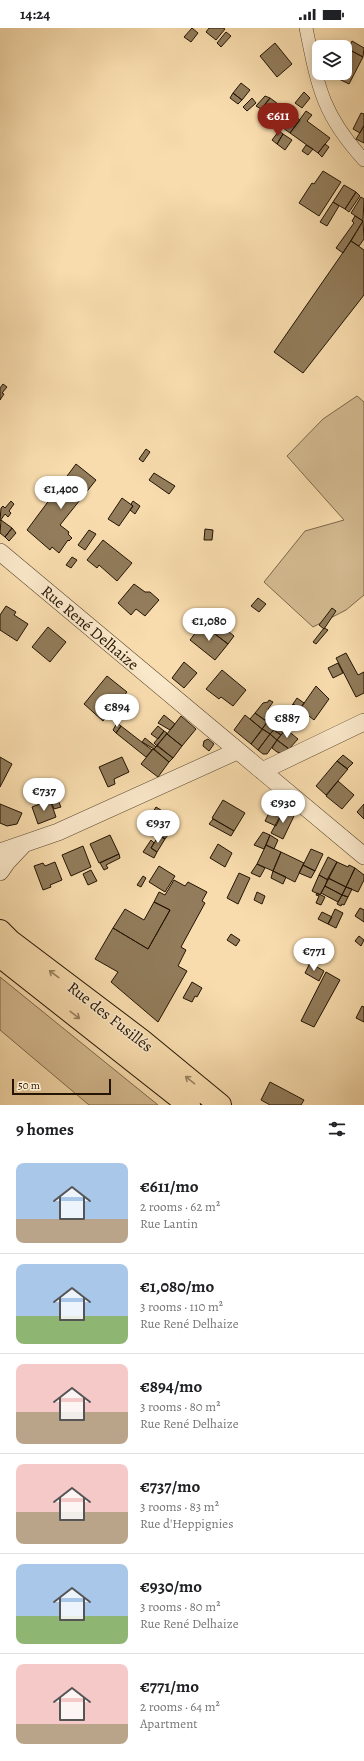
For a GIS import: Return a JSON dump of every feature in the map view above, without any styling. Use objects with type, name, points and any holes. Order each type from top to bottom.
[{"type":"highway","name":"Rue des Fusillés","points":[[0,931],[141,1040],[220,1105]]},
{"type":"highway","name":"Rue des Fusillés","points":[[0,956],[189,1105]]},
{"type":"street","points":[[306,28],[313,67],[325,106],[346,139],[364,160]]},
{"type":"street","name":"Rue René Delhaize","points":[[0,552],[364,856]]},
{"type":"street","points":[[262,771],[364,722]]},
{"type":"street","points":[[0,852],[64,830],[237,751]]},
{"type":"street","points":[[0,872],[24,843]]},
{"type":"shaded area","points":[[357,396],[364,402],[364,595],[346,610],[313,627],[264,582],[305,531],[344,520],[287,456],[323,419]]},
{"type":"shaded area","points":[[0,977],[158,1105],[89,1105],[0,1030]]},
{"type":"building","points":[[192,28],[198,33],[191,42],[184,37]]},
{"type":"building","points":[[209,28],[225,29],[216,40],[206,32]]},
{"type":"building","points":[[226,32],[231,36],[221,47],[217,43]]},
{"type":"building","points":[[352,41],[364,48],[363,57],[352,51]]},
{"type":"building","points":[[275,43],[292,64],[277,77],[260,56]]},
{"type":"building","points":[[352,51],[363,57],[352,78]]},
{"type":"building","points":[[341,80],[351,80],[349,84]]},
{"type":"building","points":[[241,83],[250,90],[242,100],[233,93]]},
{"type":"building","points":[[304,92],[310,98],[302,108],[295,103]]},
{"type":"building","points":[[233,93],[242,100],[238,104],[230,98]]},
{"type":"building","points":[[265,96],[270,98],[261,109],[256,106]]},
{"type":"building","points":[[252,98],[256,103],[247,111],[243,107]]},
{"type":"building","points":[[270,98],[289,112],[279,125],[268,117],[267,120],[258,114]]},
{"type":"building","points":[[306,111],[312,115],[307,121],[330,138],[318,153],[290,133]]},
{"type":"building","points":[[289,112],[300,120],[290,133],[279,125]]},
{"type":"building","points":[[361,113],[364,114],[364,125],[360,133],[353,129]]},
{"type":"building","points":[[364,126],[364,143],[356,139]]},
{"type":"building","points":[[279,131],[283,134],[277,144],[272,140]]},
{"type":"building","points":[[283,134],[292,140],[285,150],[277,144]]},
{"type":"building","points":[[325,144],[329,147],[322,157],[318,153]]},
{"type":"building","points":[[306,145],[313,149],[308,155],[302,151]]},
{"type":"building","points":[[323,171],[341,182],[319,216],[299,203],[312,183],[314,184]]},
{"type":"building","points":[[344,185],[356,192],[345,209],[333,202]]},
{"type":"building","points":[[356,192],[360,196],[349,212],[345,209]]},
{"type":"building","points":[[361,197],[364,199],[363,221],[351,213]]},
{"type":"building","points":[[333,202],[339,206],[327,226],[320,222]]},
{"type":"building","points":[[355,216],[363,221],[343,253],[336,248],[354,223],[352,221]]},
{"type":"building","points":[[363,221],[364,239],[359,246],[351,241]]},
{"type":"building","points":[[351,241],[364,250],[364,295],[303,373],[274,352]]},
{"type":"building","points":[[3,384],[7,387],[2,393],[4,394],[0,400],[0,388]]},
{"type":"building","points":[[146,449],[150,452],[143,462],[139,459]]},
{"type":"building","points":[[76,464],[96,480],[60,525],[69,532],[68,534],[72,538],[69,541],[68,540],[59,553],[52,547],[50,550],[27,530]]},
{"type":"building","points":[[154,473],[175,486],[169,494],[149,480]]},
{"type":"building","points":[[122,498],[133,506],[119,526],[108,519]]},
{"type":"building","points":[[11,501],[14,504],[9,511],[11,513],[8,517],[5,514],[0,521],[1,508],[3,506],[5,508]]},
{"type":"building","points":[[133,501],[140,506],[135,514],[130,510],[133,506],[131,504]]},
{"type":"building","points":[[1,520],[12,528],[5,537],[0,533]]},
{"type":"building","points":[[12,528],[16,533],[9,541],[5,537]]},
{"type":"building","points":[[205,529],[213,530],[212,540],[204,540]]},
{"type":"building","points":[[89,530],[96,534],[85,550],[78,545]]},
{"type":"building","points":[[103,540],[132,563],[117,581],[99,565],[97,568],[87,560]]},
{"type":"building","points":[[72,557],[77,560],[71,568],[66,565]]},
{"type":"building","points":[[134,584],[145,592],[150,592],[159,600],[145,616],[136,609],[131,615],[118,603]]},
{"type":"building","points":[[258,598],[266,604],[259,612],[251,606]]},
{"type":"building","points":[[6,606],[16,612],[14,615],[28,624],[17,641],[0,630],[0,615]]},
{"type":"building","points":[[332,608],[336,611],[324,629],[319,625]]},
{"type":"building","points":[[209,616],[234,636],[228,644],[202,624]]},
{"type":"building","points":[[202,624],[228,644],[215,660],[190,640]]},
{"type":"building","points":[[48,627],[66,642],[50,662],[32,647]]},
{"type":"building","points":[[324,628],[328,630],[316,644],[313,642]]},
{"type":"building","points":[[346,653],[358,675],[364,672],[364,693],[356,697],[336,658]]},
{"type":"building","points":[[184,662],[197,673],[184,688],[172,678]]},
{"type":"building","points":[[338,663],[343,673],[333,678],[328,668]]},
{"type":"building","points":[[222,670],[246,690],[233,706],[221,697],[219,699],[206,689]]},
{"type":"building","points":[[107,676],[127,692],[103,721],[84,704]]},
{"type":"building","points":[[316,686],[329,699],[314,720],[300,709]]},
{"type":"building","points":[[297,698],[304,703],[300,709],[293,704]]},
{"type":"building","points":[[269,700],[273,702],[268,709],[272,712],[265,720],[255,713],[263,703],[268,702]]},
{"type":"building","points":[[293,704],[302,711],[291,724],[283,717]]},
{"type":"building","points":[[255,713],[267,722],[262,729],[250,719]]},
{"type":"building","points":[[164,715],[175,724],[170,730],[158,723]]},
{"type":"building","points":[[245,715],[262,729],[251,744],[234,730]]},
{"type":"building","points":[[181,716],[196,729],[182,746],[167,734]]},
{"type":"building","points":[[283,717],[291,724],[281,735],[274,730]]},
{"type":"building","points":[[269,720],[277,726],[270,734],[262,729]]},
{"type":"building","points":[[117,723],[121,726],[116,733],[113,730]]},
{"type":"building","points":[[121,726],[152,750],[146,757],[116,733]]},
{"type":"building","points":[[158,726],[164,731],[158,739],[151,734]]},
{"type":"building","points":[[263,729],[270,734],[258,750],[251,744]]},
{"type":"building","points":[[286,729],[298,739],[289,749],[277,740]]},
{"type":"building","points":[[274,730],[281,735],[277,740],[270,734]]},
{"type":"building","points":[[164,731],[167,733],[157,746],[154,743]]},
{"type":"building","points":[[167,734],[182,746],[173,758],[157,745]]},
{"type":"building","points":[[270,734],[277,740],[267,754],[263,754],[258,750]]},
{"type":"building","points":[[145,738],[156,747],[154,749],[142,742]]},
{"type":"building","points":[[208,739],[214,744],[209,751],[203,746],[204,741]]},
{"type":"building","points":[[277,740],[289,749],[281,753],[277,752],[272,748]]},
{"type":"building","points":[[157,746],[173,758],[169,762],[154,749]]},
{"type":"building","points":[[153,749],[169,762],[158,777],[141,764]]},
{"type":"building","points":[[343,755],[353,763],[347,769],[337,761]]},
{"type":"building","points":[[0,757],[12,764],[0,787]]},
{"type":"building","points":[[122,757],[129,772],[114,779],[115,784],[108,787],[99,767]]},
{"type":"building","points":[[337,761],[348,769],[326,795],[316,786]]},
{"type":"building","points":[[338,781],[354,795],[342,809],[326,796]]},
{"type":"building","points":[[57,798],[61,807],[54,809],[51,801]]},
{"type":"building","points":[[50,800],[56,817],[38,824],[32,807]]},
{"type":"building","points":[[223,800],[245,813],[234,831],[212,818]]},
{"type":"building","points":[[275,801],[284,809],[276,826],[265,821]]},
{"type":"building","points":[[0,804],[22,813],[17,824],[7,826],[0,823]]},
{"type":"building","points":[[364,804],[364,819],[357,812]]},
{"type":"building","points":[[156,807],[167,814],[157,830],[147,823]]},
{"type":"building","points":[[284,809],[294,816],[283,839],[271,833]]},
{"type":"building","points":[[166,814],[174,819],[170,825],[163,821]]},
{"type":"building","points":[[213,819],[234,831],[231,836],[209,824]]},
{"type":"building","points":[[163,821],[170,825],[167,830],[160,826]]},
{"type":"building","points":[[147,823],[157,830],[160,826],[167,830],[165,834],[168,835],[165,839],[144,828]]},
{"type":"building","points":[[263,832],[270,835],[264,849],[254,845]]},
{"type":"building","points":[[110,835],[119,854],[99,863],[90,844]]},
{"type":"building","points":[[159,835],[165,839],[157,852],[151,848]]},
{"type":"building","points":[[270,835],[278,840],[274,849],[266,845]]},
{"type":"building","points":[[151,840],[154,843],[151,848],[157,852],[154,858],[143,852]]},
{"type":"building","points":[[218,844],[232,853],[225,867],[210,858]]},
{"type":"building","points":[[266,845],[281,852],[273,871],[257,864]]},
{"type":"building","points":[[83,846],[91,867],[71,876],[62,855]]},
{"type":"building","points":[[311,849],[323,854],[315,871],[303,865]]},
{"type":"building","points":[[281,852],[304,863],[295,882],[273,871]]},
{"type":"building","points":[[119,854],[120,858],[106,865],[108,868],[104,870],[100,863]]},
{"type":"building","points":[[328,857],[337,862],[328,880],[319,875]]},
{"type":"building","points":[[55,862],[62,880],[43,890],[34,866],[43,863],[45,866]]},
{"type":"building","points":[[337,862],[348,867],[349,865],[355,868],[346,887],[328,878]]},
{"type":"building","points":[[257,864],[265,868],[260,877],[251,873]]},
{"type":"building","points":[[303,865],[315,871],[311,878],[299,873]]},
{"type":"building","points":[[159,866],[175,876],[165,892],[149,882]]},
{"type":"building","points":[[355,868],[364,875],[364,880],[358,892],[346,887]]},
{"type":"building","points":[[91,870],[97,881],[88,885],[83,874]]},
{"type":"building","points":[[273,871],[286,877],[283,884],[271,878]]},
{"type":"building","points":[[239,873],[250,878],[238,904],[227,898]]},
{"type":"building","points":[[319,875],[328,880],[320,895],[312,891]]},
{"type":"building","points":[[143,876],[146,878],[141,887],[137,885]]},
{"type":"building","points":[[328,878],[346,887],[342,895],[325,886]]},
{"type":"building","points":[[174,880],[185,886],[188,882],[207,892],[202,901],[205,903],[181,947],[186,950],[178,966],[187,971],[158,1022],[111,982],[118,972],[95,959],[113,928],[148,949],[170,910],[154,902],[159,892],[165,895]]},
{"type":"building","points":[[325,886],[342,895],[338,902],[321,893]]},
{"type":"building","points":[[346,887],[352,889],[348,897],[342,895]]},
{"type":"building","points":[[257,892],[265,896],[262,904],[254,900]]},
{"type":"building","points":[[317,893],[325,897],[321,905],[316,903],[319,896],[316,895]]},
{"type":"building","points":[[342,895],[348,897],[344,905],[342,904],[341,906],[337,904]]},
{"type":"building","points":[[154,902],[170,910],[148,949],[113,928],[125,909],[144,920]]},
{"type":"building","points":[[360,908],[364,910],[364,922],[355,916]]},
{"type":"building","points":[[335,909],[343,913],[336,928],[328,924]]},
{"type":"building","points":[[322,912],[332,917],[328,924],[318,919]]},
{"type":"building","points":[[231,934],[240,940],[236,946],[227,940]]},
{"type":"building","points":[[359,936],[364,940],[361,946],[355,941]]},
{"type":"building","points":[[310,963],[324,971],[319,981],[305,973]]},
{"type":"building","points":[[326,972],[340,980],[314,1027],[301,1021]]},
{"type":"building","points":[[192,982],[202,988],[192,1002],[183,998]]},
{"type":"building","points":[[362,1006],[364,1007],[364,1022],[356,1018]]},
{"type":"building","points":[[270,1082],[304,1100],[301,1105],[270,1105],[261,1100]]}]
